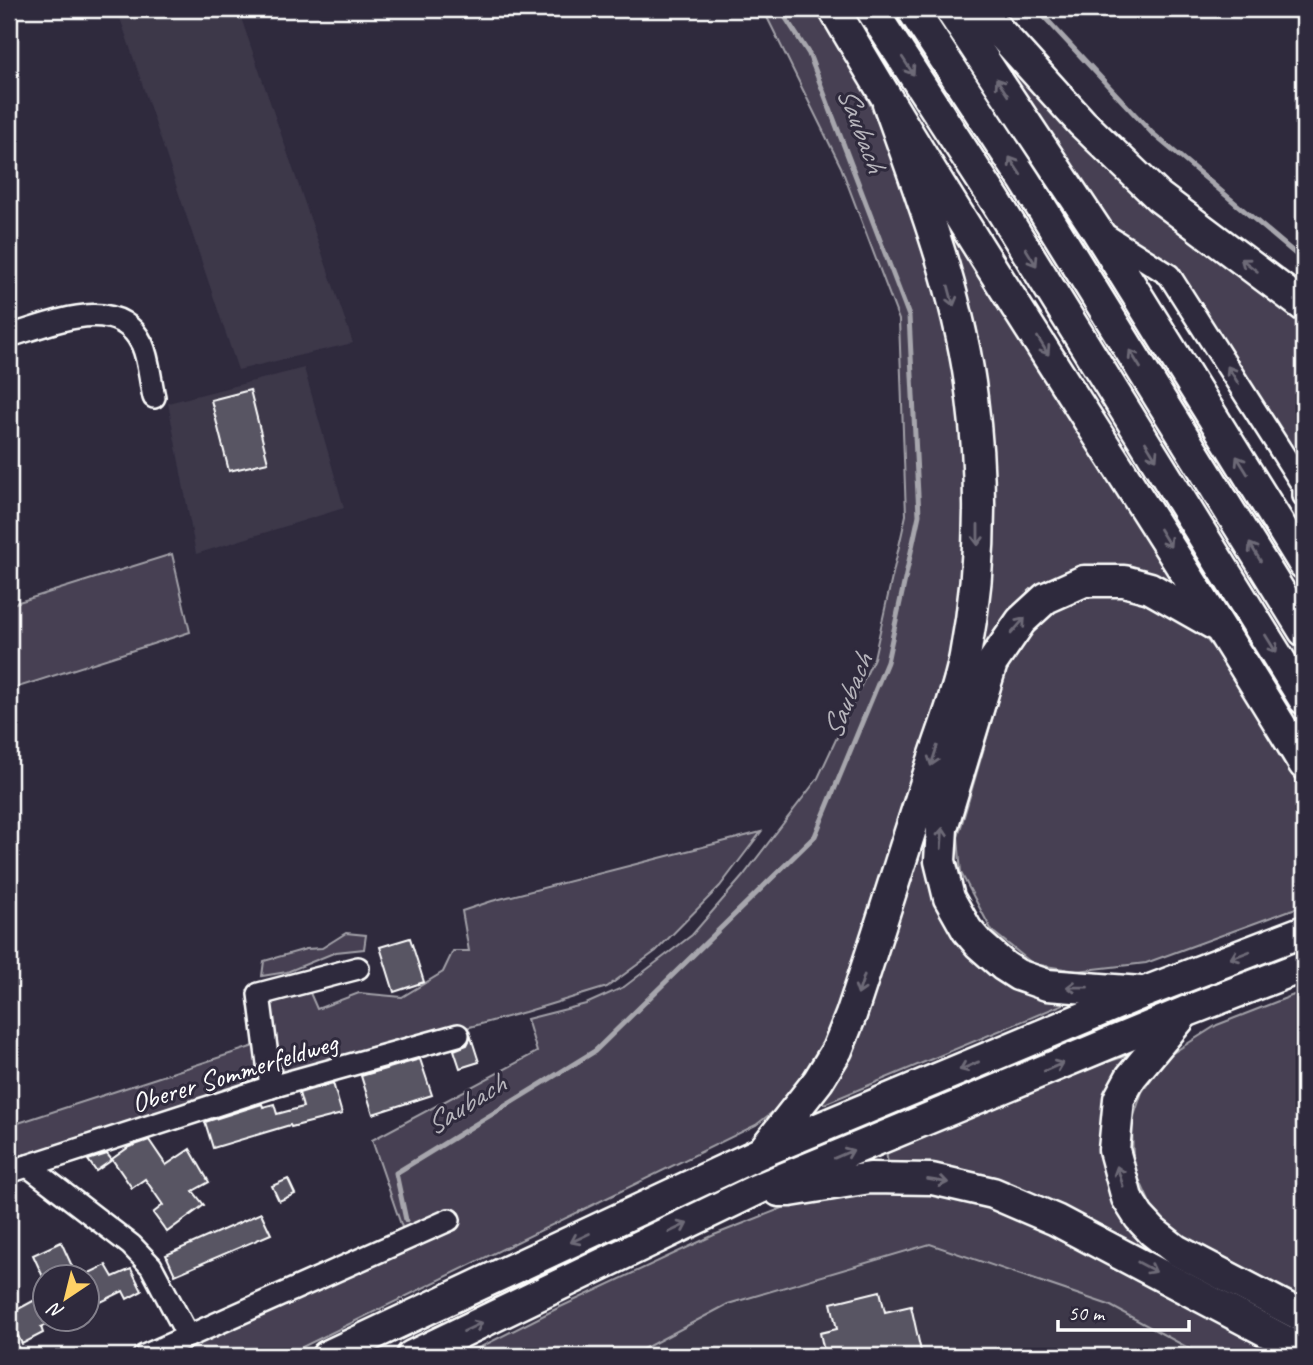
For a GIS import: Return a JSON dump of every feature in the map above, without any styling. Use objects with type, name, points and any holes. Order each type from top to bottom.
[{"type":"highway","points":[[834,9],[888,103],[1223,630],[1304,764]]},
{"type":"highway","points":[[871,9],[1010,223],[1304,699]]},
{"type":"highway","points":[[912,9],[1025,181],[1304,631]]},
{"type":"highway","points":[[950,9],[1096,229],[1304,564]]},
{"type":"highway","points":[[979,9],[1082,123],[1159,197],[1304,306]]},
{"type":"highway","points":[[762,1152],[818,1081],[837,1050],[851,1015],[965,658],[975,583],[978,550],[978,466],[972,396],[959,327],[933,230],[888,103]]},
{"type":"highway","points":[[1145,992],[1047,985],[1018,975],[1004,966],[967,930],[949,898],[940,861],[942,828],[992,663],[1021,621],[1046,598],[1084,581],[1124,581],[1159,592],[1223,630]]},
{"type":"highway","points":[[327,1356],[762,1152],[1145,992],[1304,931]]},
{"type":"highway","points":[[412,1356],[758,1189],[1185,1012],[1304,966]]},
{"type":"highway","points":[[1185,1012],[1131,1077],[1119,1099],[1114,1150],[1127,1198],[1153,1232],[1176,1250],[1304,1317]]},
{"type":"highway","points":[[758,1189],[790,1191],[882,1178],[932,1179],[993,1193],[1056,1220],[1304,1351]]},
{"type":"street","points":[[1096,229],[1169,275],[1304,487],[1304,496]]},
{"type":"street","points":[[9,336],[72,318],[97,315],[113,317],[133,330],[143,345],[154,397]]},
{"type":"street","points":[[271,1087],[258,994],[358,968]]},
{"type":"street","name":"Oberer Sommerfeldweg","points":[[19,1169],[271,1087],[458,1035]]},
{"type":"street","name":"Oberer Sommerfeldweg","points":[[19,1169],[131,1245],[151,1266],[188,1336]]},
{"type":"street","points":[[144,1356],[449,1220]]},
{"type":"shaded area","points":[[117,9],[238,9],[353,343],[238,370]]},
{"type":"shaded area","points":[[763,9],[821,9],[852,63],[909,194],[933,257],[965,434],[966,562],[951,652],[856,967],[831,1036],[798,1092],[756,1125],[284,1356],[163,1356],[408,1245],[372,1140],[537,1052],[527,1019],[586,1004],[624,987],[692,935],[743,876],[818,778],[874,658],[906,515],[899,320],[841,167]]},
{"type":"shaded area","points":[[995,47],[1304,318],[1304,472],[1171,264],[1110,228]]},
{"type":"shaded area","points":[[942,211],[1176,583],[1151,575],[1027,603],[937,816],[956,921],[1078,998],[824,1104],[821,1101],[840,1076],[858,1042],[899,907],[992,455],[976,325]]},
{"type":"shaded area","points":[[304,368],[344,508],[196,554],[168,403]]},
{"type":"shaded area","points":[[172,554],[190,632],[9,690],[9,605]]},
{"type":"shaded area","points":[[1122,593],[1159,601],[1191,621],[1230,668],[1304,795],[1304,905],[1146,963],[1077,971],[1033,964],[992,931],[961,873],[958,837],[1008,665],[1032,626],[1074,600]]},
{"type":"shaded area","points":[[761,832],[720,886],[656,951],[607,987],[308,1071],[283,1074],[268,998],[307,986],[317,1009],[359,993],[402,997],[443,972],[453,951],[469,951],[462,911]]},
{"type":"shaded area","points":[[346,933],[366,935],[364,949],[336,952],[287,972],[262,976],[264,961],[306,949],[322,948]]},
{"type":"shaded area","points":[[1304,991],[1304,1298],[1179,1234],[1153,1210],[1133,1166],[1132,1122],[1142,1092],[1168,1056],[1217,1025]]},
{"type":"shaded area","points":[[257,1045],[264,1071],[254,1087],[9,1163],[9,1126]]},
{"type":"shaded area","points":[[1136,1053],[1114,1187],[1304,1325],[1304,1335],[1047,1199],[981,1176],[888,1164],[886,1152],[1104,1063]]},
{"type":"shaded area","points":[[881,1188],[932,1190],[1002,1207],[1294,1356],[1203,1356],[1109,1305],[930,1244],[728,1304],[630,1356],[463,1356],[714,1235],[803,1200]]},
{"type":"shaded area","points":[[930,1244],[1109,1305],[1203,1356],[630,1356],[728,1303]]},
{"type":"building","points":[[250,390],[268,462],[229,471],[211,400]]},
{"type":"building","points":[[410,938],[424,982],[394,992],[380,947]]},
{"type":"building","points":[[471,1037],[479,1062],[460,1068],[454,1050],[467,1045]]},
{"type":"building","points":[[420,1059],[432,1095],[373,1114],[361,1076]]},
{"type":"building","points":[[333,1083],[342,1114],[291,1127],[290,1125],[213,1148],[205,1122],[262,1104],[263,1107],[274,1104],[277,1114],[303,1107],[299,1093]]},
{"type":"building","points":[[149,1140],[166,1165],[190,1149],[209,1182],[193,1191],[204,1205],[167,1232],[153,1213],[163,1205],[145,1179],[132,1188],[112,1159],[129,1147]]},
{"type":"building","points":[[107,1154],[112,1160],[96,1171],[88,1160]]},
{"type":"building","points":[[288,1179],[295,1194],[279,1201],[272,1186]]},
{"type":"building","points":[[261,1213],[271,1234],[175,1275],[166,1255]]},
{"type":"building","points":[[61,1242],[71,1264],[37,1264],[33,1255]]},
{"type":"building","points":[[106,1265],[113,1277],[131,1269],[142,1291],[127,1299],[123,1291],[102,1302],[102,1267]]},
{"type":"building","points":[[880,1291],[885,1312],[911,1306],[922,1356],[825,1356],[820,1333],[837,1329],[831,1303]]},
{"type":"building","points":[[32,1302],[32,1334],[41,1334],[22,1344],[18,1336],[9,1341],[9,1314]]},
{"type":"waterway","name":"Saubach","points":[[406,1220],[396,1173],[595,1051],[815,836],[887,662],[919,515],[909,316],[809,54],[780,9]]},
{"type":"waterway","points":[[1037,9],[1152,133],[1304,261]]}]
